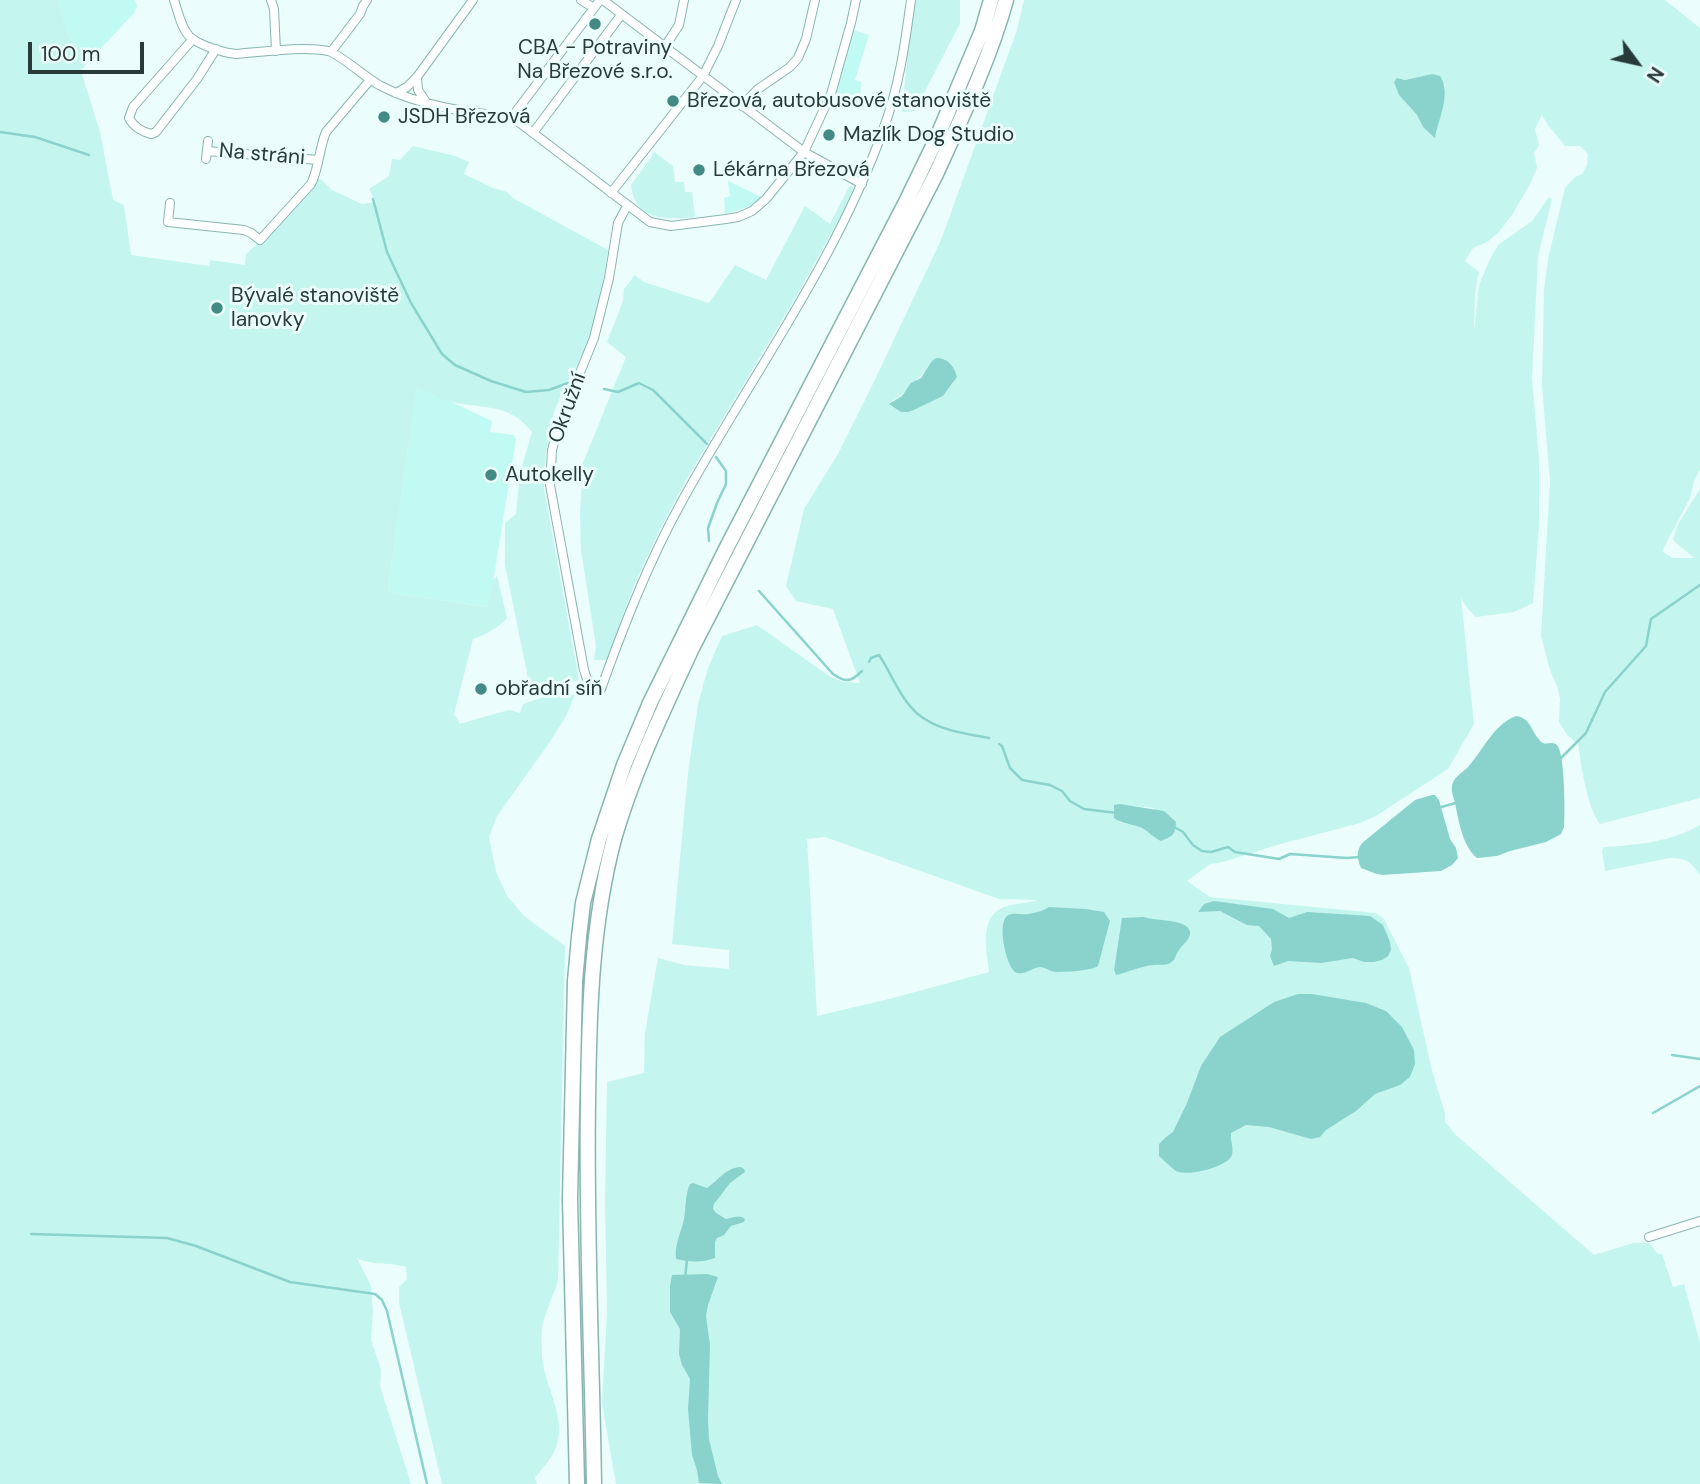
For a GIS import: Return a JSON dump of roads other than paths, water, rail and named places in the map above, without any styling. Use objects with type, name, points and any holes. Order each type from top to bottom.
[{"type":"highway","points":[[577,1484],[570,1199],[575,982],[583,903],[592,865],[610,804],[650,702],[906,202],[936,140],[982,31],[991,0]]},
{"type":"highway","points":[[594,1484],[587,1199],[591,978],[600,906],[614,841],[638,767],[664,708],[692,648],[936,174],[985,64],[1006,0]]},
{"type":"street","points":[[174,0],[187,34],[193,40],[225,53],[308,49],[331,52],[370,80],[396,93],[488,115],[512,117],[650,222],[671,226],[738,217],[752,211],[766,199],[804,152],[831,94],[856,0]]},
{"type":"street","points":[[271,0],[274,9],[276,51]]},
{"type":"street","points":[[331,52],[360,14],[367,0]]},
{"type":"street","points":[[396,93],[417,77],[473,0]]},
{"type":"street","points":[[581,0],[594,8]]},
{"type":"street","points":[[512,117],[602,0],[804,152],[862,184],[884,128],[895,90],[904,52],[911,0]]},
{"type":"street","points":[[664,48],[679,25],[684,0]]},
{"type":"street","points":[[611,193],[703,76],[736,0]]},
{"type":"street","points":[[742,106],[758,89],[790,67],[798,58],[806,39],[815,0]]},
{"type":"street","points":[[533,133],[621,15]]},
{"type":"street","points":[[193,40],[133,107],[129,118],[141,130],[151,134],[156,132],[197,79],[216,49]]},
{"type":"street","points":[[417,77],[418,90],[426,102]]},
{"type":"street","name":"Na stráni","points":[[170,202],[169,222],[244,230],[260,240],[311,184],[326,132],[370,80]]},
{"type":"street","name":"Na stráni","points":[[207,150],[318,160]]},
{"type":"street","name":"Okružní","points":[[627,206],[618,223],[609,278],[594,338],[558,427],[550,466],[550,485],[583,670],[587,679],[601,689],[640,584],[658,547],[825,257],[862,184]]},
{"type":"street","points":[[1649,1237],[1700,1221]]},
{"type":"waterway","points":[[0,132],[35,137],[89,155]]},
{"type":"waterway","points":[[373,199],[387,252],[411,303],[442,354],[455,365],[491,381],[526,392],[549,390],[568,383]]},
{"type":"waterway","points":[[604,389],[618,392],[639,383],[653,390],[707,444]]},
{"type":"waterway","points":[[709,541],[708,528],[726,484],[726,471],[716,457]]},
{"type":"waterway","points":[[1560,759],[1586,733],[1605,692],[1646,646],[1651,619],[1700,585]]},
{"type":"waterway","points":[[759,591],[833,674],[848,680],[862,671]]},
{"type":"waterway","points":[[869,662],[871,658],[879,655],[905,700],[926,720],[946,729],[989,738]]},
{"type":"waterway","points":[[999,744],[1010,768],[1022,780],[1050,785],[1084,809],[1117,813]]},
{"type":"waterway","points":[[1438,808],[1459,802]]},
{"type":"waterway","points":[[1174,827],[1202,851],[1211,852],[1228,847],[1235,852],[1279,859],[1290,854],[1360,857]]},
{"type":"waterway","points":[[1672,1055],[1700,1059]]},
{"type":"waterway","points":[[1653,1113],[1700,1086]]},
{"type":"waterway","points":[[31,1234],[167,1238],[196,1246],[290,1282],[375,1294],[382,1300],[387,1311],[427,1484]]},
{"type":"waterway","points":[[685,1278],[687,1260]]},
{"type":"place","name":"CBA - Potraviny Na Březové s.r.o.","points":[[595,24]]},
{"type":"place","name":"Březová, autobusové stanoviště","points":[[673,101]]},
{"type":"place","name":"JSDH Březová","points":[[384,117]]},
{"type":"place","name":"Mazlík Dog Studio","points":[[829,135]]},
{"type":"place","name":"Lékárna Březová","points":[[699,170]]},
{"type":"place","name":"Bývalé stanoviště lanovky","points":[[217,308]]},
{"type":"place","name":"Autokelly","points":[[491,475]]},
{"type":"place","name":"obřadní síň","points":[[481,689]]}]
